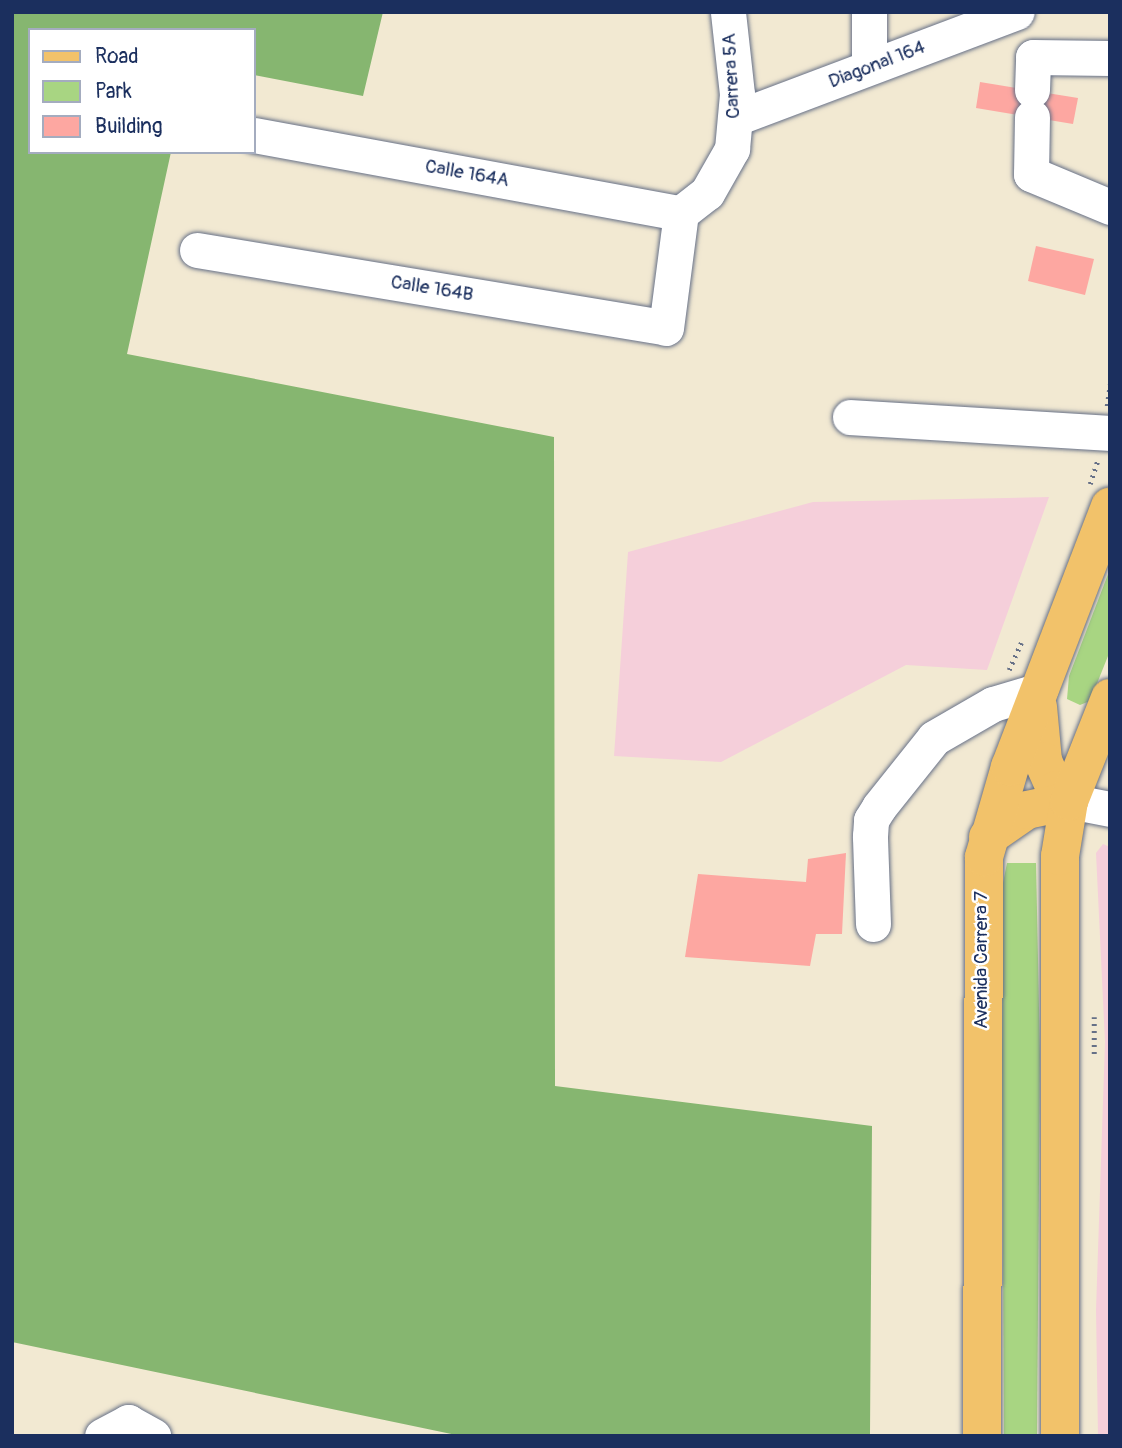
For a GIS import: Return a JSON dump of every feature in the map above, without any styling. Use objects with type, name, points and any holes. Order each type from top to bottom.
[{"type":"main road","name":"Avenida Carrera 7","points":[[982,1436],[986,1260],[981,886],[988,837],[1040,690],[1110,507]]},
{"type":"main road","points":[[1040,690],[1045,704],[1062,722],[1083,724],[1106,707]]},
{"type":"main road","points":[[1040,690],[1043,761],[1056,790],[1069,802]]},
{"type":"main road","points":[[1060,1436],[1059,856],[1069,802],[1106,707]]},
{"type":"main road","points":[[988,837],[1027,810],[1069,802]]},
{"type":"street","name":"Carrera 5A","points":[[681,213],[707,193],[722,173],[732,149],[736,118],[728,12]]},
{"type":"street","points":[[869,12],[869,67]]},
{"type":"street","name":"Diagonal 164","points":[[736,118],[1017,12]]},
{"type":"street","points":[[1110,58],[1033,57],[1031,174],[1110,207]]},
{"type":"street","name":"Calle 164A","points":[[256,135],[681,213]]},
{"type":"street","name":"Calle 164B","points":[[197,250],[666,328],[681,213]]},
{"type":"street","points":[[850,417],[1110,433]]},
{"type":"street","points":[[873,923],[870,836],[872,820],[880,807],[934,738],[993,704],[1040,690]]},
{"type":"street","points":[[1069,802],[1110,809]]},
{"type":"shaded area","points":[[1049,497],[987,670],[906,665],[721,762],[614,756],[628,552],[813,502]]},
{"type":"shaded area","points":[[1103,844],[1110,847],[1110,1436],[1098,1436],[1096,1310],[1105,1042],[1096,853]]},
{"type":"green space","points":[[12,12],[383,12],[363,96],[256,75],[256,28],[28,28],[28,154],[171,154],[127,354],[554,437],[555,1086],[872,1126],[870,1436],[461,1436],[12,1342]]},
{"type":"green space","points":[[1110,569],[1110,651],[1090,701],[1080,705],[1067,699],[1069,676]]},
{"type":"green space","points":[[1007,863],[1036,863],[1040,1055],[1037,1436],[1004,1436],[1002,1055],[1003,883]]},
{"type":"building","points":[[980,82],[1078,98],[1073,124],[976,108]]},
{"type":"building","points":[[1036,246],[1094,259],[1085,295],[1028,281]]},
{"type":"building","points":[[846,853],[842,934],[816,934],[810,966],[685,957],[698,874],[806,882],[808,859]]}]
